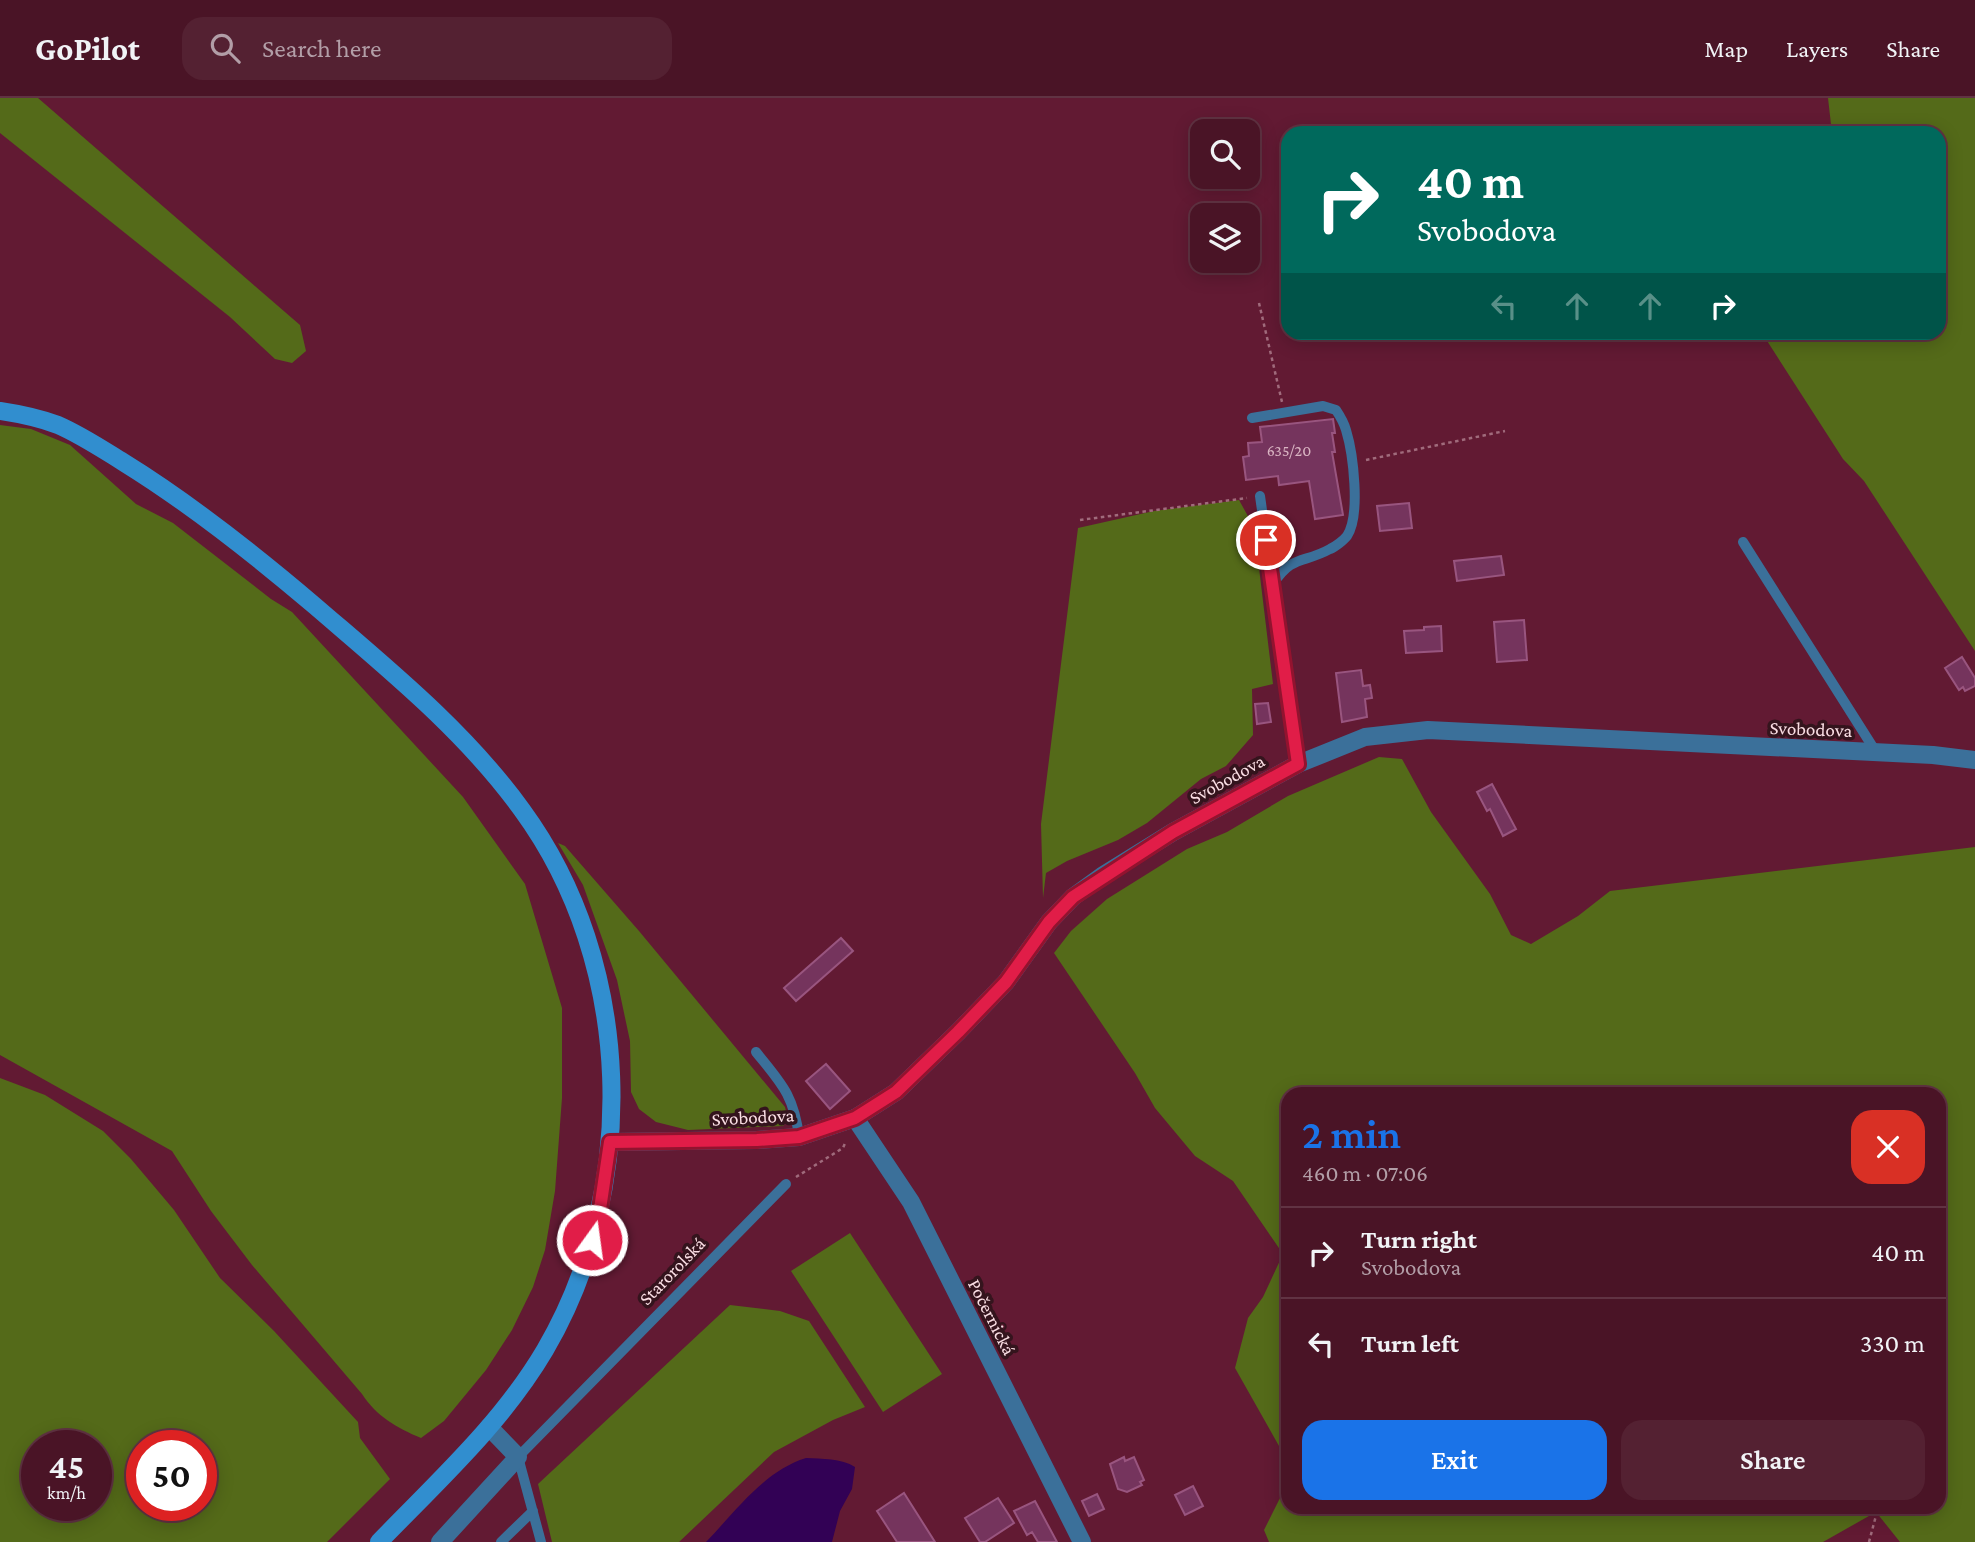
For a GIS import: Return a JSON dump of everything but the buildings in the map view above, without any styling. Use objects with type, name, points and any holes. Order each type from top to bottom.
[{"type":"main road","points":[[0,411],[37,418],[86,438],[147,477],[211,522],[291,586],[412,690],[502,783],[545,845],[567,889],[589,947],[609,1050],[610,1142],[600,1209],[582,1271],[570,1301],[537,1362],[489,1427],[379,1542]]},
{"type":"street","name":"Svobodova","points":[[610,1142],[799,1137],[855,1118],[896,1092],[958,1032],[1006,982],[1049,922],[1073,897],[1173,832],[1298,764],[1365,737],[1428,730],[1975,760]]},
{"type":"street","name":"Počernická","points":[[855,1118],[911,1202],[1082,1542]]},
{"type":"street","points":[[489,1427],[518,1457]]},
{"type":"street","name":"Starorolská","points":[[440,1542],[518,1457]]},
{"type":"lane","points":[[1252,418],[1323,405],[1336,410],[1345,428],[1352,463],[1353,518],[1346,536],[1330,550],[1283,568],[1273,584]]},
{"type":"lane","points":[[1260,496],[1298,764]]},
{"type":"lane","points":[[1743,542],[1876,753]]},
{"type":"lane","points":[[756,1052],[792,1101],[799,1137]]},
{"type":"lane","name":"Starorolská","points":[[518,1457],[786,1184]]},
{"type":"lane","points":[[518,1457],[541,1542]]},
{"type":"lane","points":[[501,1542],[533,1511]]},
{"type":"path","points":[[1259,303],[1284,412]]},
{"type":"path","points":[[1352,463],[1505,431]]},
{"type":"path","points":[[1080,520],[1260,496]]},
{"type":"path","points":[[786,1184],[843,1148],[855,1118]]},
{"type":"path","points":[[1869,1542],[1876,1514]]},
{"type":"green space","points":[[0,98],[38,98],[300,325],[306,351],[292,363],[275,359],[230,317],[0,133]]},
{"type":"green space","points":[[1828,98],[1975,98],[1975,651],[1864,481],[1843,459],[1766,340],[1946,340],[1946,126],[1831,126]]},
{"type":"green space","points":[[0,425],[31,429],[70,445],[136,504],[173,523],[271,599],[292,612],[463,797],[525,884],[562,1008],[562,1098],[555,1191],[545,1250],[533,1287],[512,1330],[486,1370],[444,1421],[421,1438],[404,1430],[374,1409],[252,1265],[211,1211],[172,1151],[0,1055]]},
{"type":"green space","points":[[1239,500],[1249,518],[1250,534],[1256,543],[1273,684],[1252,689],[1253,735],[1226,766],[1201,779],[1147,823],[1118,840],[1067,861],[1046,873],[1043,898],[1041,824],[1078,528],[1154,511]]},
{"type":"green space","points":[[1379,757],[1402,759],[1431,812],[1490,894],[1511,935],[1531,944],[1578,916],[1610,891],[1975,847],[1975,1542],[1900,1542],[1878,1514],[1946,1514],[1946,1087],[1281,1087],[1281,1251],[1233,1181],[1195,1156],[1155,1108],[1135,1073],[1054,953],[1071,931],[1107,899],[1187,849],[1227,832],[1288,796]]},
{"type":"green space","points":[[558,843],[565,846],[639,931],[785,1107],[788,1119],[783,1126],[688,1130],[656,1122],[639,1109],[631,1092],[630,1041],[617,980],[583,885]]},
{"type":"green space","points":[[0,1078],[45,1095],[103,1131],[131,1159],[174,1210],[220,1278],[274,1331],[358,1422],[360,1438],[390,1479],[327,1542],[0,1542]]},
{"type":"green space","points":[[850,1233],[942,1374],[883,1412],[791,1271]]},
{"type":"green space","points":[[1281,1258],[1281,1450],[1235,1368],[1248,1318],[1263,1297]]},
{"type":"green space","points":[[730,1305],[780,1311],[809,1321],[865,1407],[833,1420],[774,1452],[679,1542],[552,1542],[538,1484]]},
{"type":"green space","points":[[1281,1496],[1281,1514],[1872,1514],[1823,1542],[1269,1542],[1264,1530]]},
{"type":"shaded area","points":[[806,1458],[838,1460],[855,1467],[852,1489],[840,1511],[832,1542],[706,1542],[764,1482],[791,1464]]},
{"type":"route","points":[[592,1240],[606,1177],[610,1142],[799,1137],[855,1118],[896,1092],[958,1032],[1006,982],[1049,922],[1073,897],[1173,832],[1298,764],[1266,540]]}]
